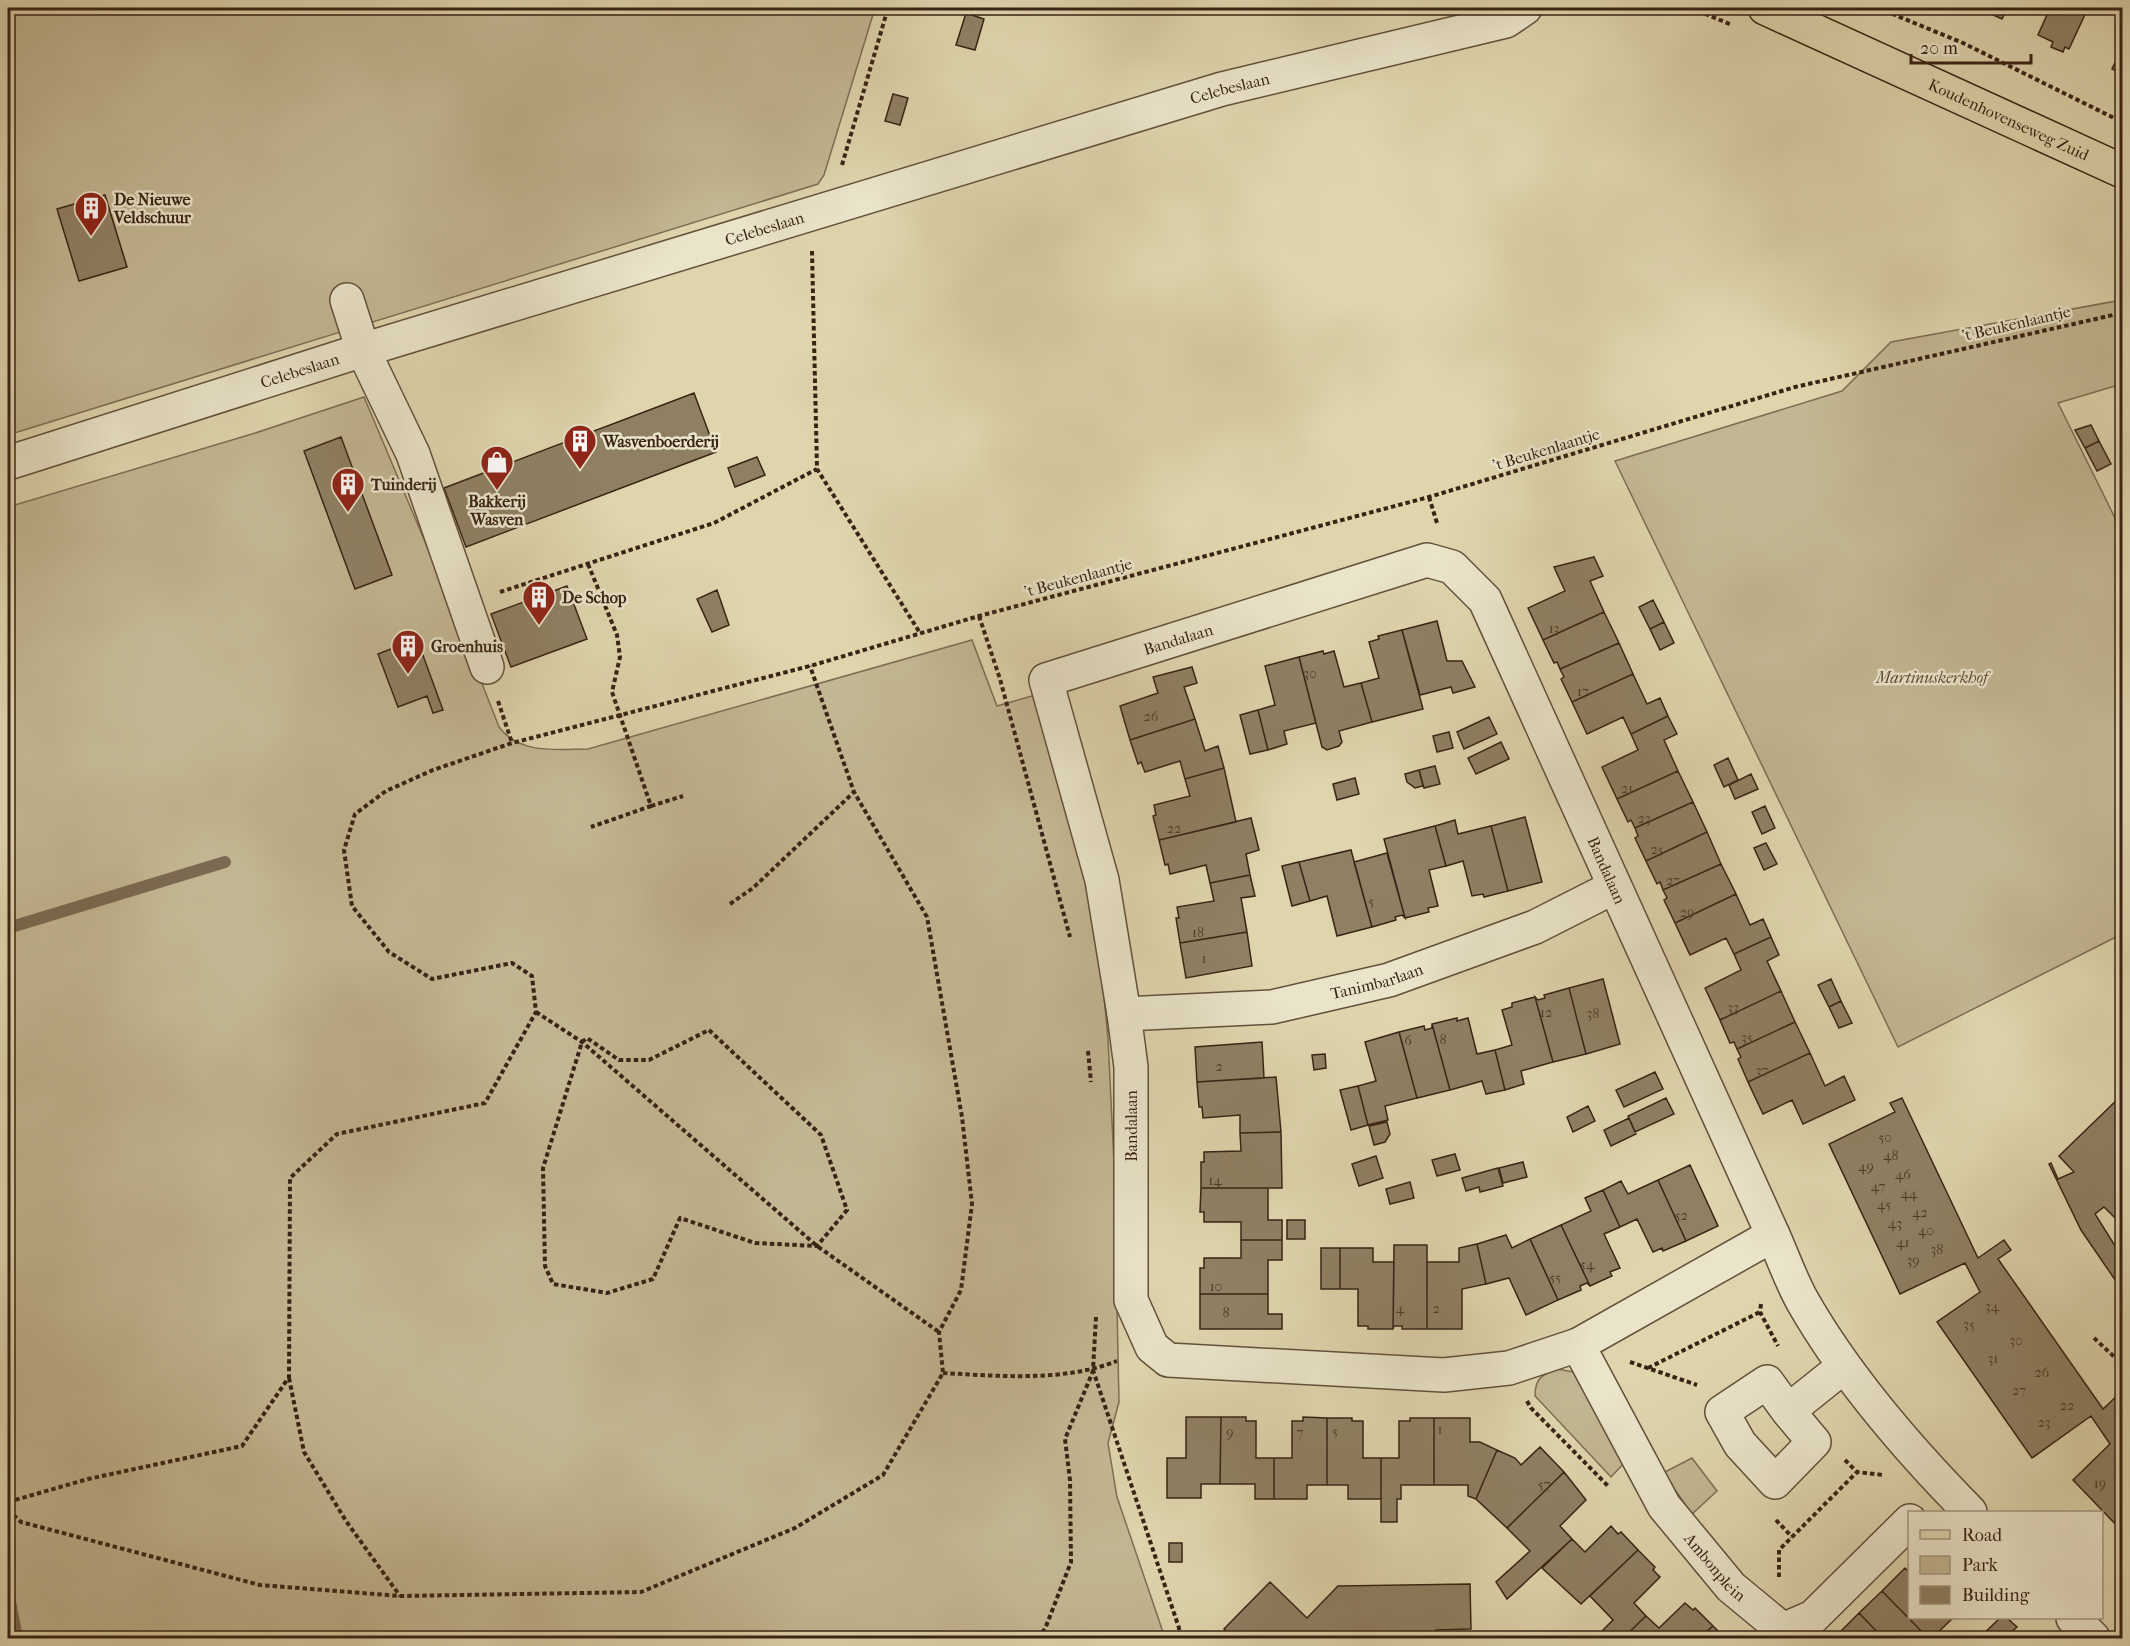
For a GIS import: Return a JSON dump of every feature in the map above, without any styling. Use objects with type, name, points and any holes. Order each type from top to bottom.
[{"type":"main road","name":"Koudenhovenseweg Zuid","points":[[1765,8],[2122,171]]},
{"type":"street","name":"Celebeslaan","points":[[8,463],[363,350],[1222,89],[1506,21],[1525,8]]},
{"type":"street","points":[[347,300],[363,350],[413,454],[487,668]]},
{"type":"street","name":"Bandalaan","points":[[1427,560],[1452,567],[1485,600],[1614,887],[1773,1235],[1578,1345],[1509,1368],[1444,1375],[1168,1360],[1152,1347],[1131,1300],[1131,1067],[1124,1014],[1102,880],[1046,680],[1427,560]]},
{"type":"street","name":"Tanimbarlaan","points":[[1124,1014],[1272,1007],[1389,980],[1535,927],[1614,887]]},
{"type":"street","points":[[1773,1235],[1802,1300],[1843,1367],[1934,1474],[1969,1511]]},
{"type":"street","name":"Ambonplein","points":[[1578,1345],[1664,1506],[1731,1587],[1783,1630],[1812,1617],[1908,1523]]},
{"type":"street","points":[[1788,1411],[1843,1367]]},
{"type":"street","points":[[1767,1382],[1814,1442],[1775,1482],[1740,1444],[1722,1412],[1767,1382]]},
{"type":"street","points":[[1918,1511],[1934,1474]]},
{"type":"street","points":[[2075,1619],[2093,1638]]},
{"type":"path","points":[[888,8],[842,165],[811,213],[818,469],[920,633]]},
{"type":"path","points":[[1878,8],[1962,43],[2122,122]]},
{"type":"path","name":"'t Beukenlaantje","points":[[536,1012],[532,976],[512,963],[432,979],[389,952],[352,906],[344,850],[355,814],[386,791],[433,770],[512,743],[810,666],[979,616],[1429,497],[1795,387],[2122,313]]},
{"type":"path","points":[[465,603],[714,523],[818,469]]},
{"type":"path","points":[[588,564],[617,635],[620,657],[612,692],[651,806]]},
{"type":"path","points":[[979,616],[1000,679],[1071,940]]},
{"type":"path","points":[[8,1510],[21,1522],[260,1585],[400,1596],[641,1592],[795,1528],[883,1475],[943,1373],[939,1332],[961,1290],[972,1204],[962,1117],[927,917],[854,792],[810,666]]},
{"type":"path","points":[[487,668],[512,743]]},
{"type":"path","points":[[730,904],[753,888],[854,792]]},
{"type":"path","points":[[591,827],[683,795]]},
{"type":"path","points":[[400,1596],[346,1521],[304,1452],[289,1377],[290,1178],[337,1134],[485,1103],[536,1012],[582,1042],[817,1246],[939,1332]]},
{"type":"path","points":[[709,1030],[821,1135],[847,1210],[817,1246],[755,1243],[680,1218],[653,1279],[607,1293],[553,1284],[545,1266],[543,1168],[582,1042],[587,1038],[619,1060],[649,1060],[709,1030]]},
{"type":"path","points":[[1088,1046],[1092,1094]]},
{"type":"path","points":[[1648,1368],[1760,1312]]},
{"type":"path","points":[[1037,1638],[1045,1629],[1071,1562],[1070,1480],[1065,1439],[1093,1370],[1096,1314]]},
{"type":"path","points":[[2094,1338],[2122,1364]]},
{"type":"path","points":[[1578,1345],[1710,1389],[1722,1412]]},
{"type":"path","points":[[1509,1368],[1531,1408],[1620,1498],[1659,1495]]},
{"type":"path","points":[[943,1373],[1014,1377],[1093,1370]]},
{"type":"path","points":[[1093,1370],[1180,1638]]},
{"type":"path","points":[[8,1502],[88,1479],[242,1446],[289,1377]]},
{"type":"path","points":[[1814,1442],[1829,1442],[1857,1472],[1906,1476],[1934,1474]]},
{"type":"path","points":[[1767,1616],[1779,1602],[1779,1550],[1857,1472]]},
{"type":"green space","points":[[8,8],[875,8],[824,175],[818,184],[8,435]]},
{"type":"green space","name":"Martinuskerkhof","points":[[2122,300],[2122,384],[2058,403],[2122,532],[2122,934],[1898,1047],[1615,461],[1842,391],[1891,342]]},
{"type":"green space","points":[[364,397],[445,589],[499,727],[517,742],[540,749],[588,749],[972,640],[997,706],[1039,694],[1084,865],[1099,946],[1108,1038],[1114,1163],[1119,1402],[1108,1443],[1117,1497],[1165,1638],[8,1638],[8,507],[252,434]]},
{"type":"green space","points":[[1557,1369],[1573,1372],[1587,1386],[1624,1463],[1611,1477],[1535,1396],[1536,1385],[1540,1378]]},
{"type":"green space","points":[[1692,1458],[1717,1491],[1692,1514],[1663,1473]]},
{"type":"building","points":[[1978,8],[2007,8],[2002,19]]},
{"type":"building","points":[[2050,8],[2088,8],[2069,49],[2065,47],[2063,52],[2051,47],[2053,42],[2038,35]]},
{"type":"building","points":[[966,13],[984,19],[975,50],[956,45]]},
{"type":"building","points":[[2122,48],[2122,74],[2112,69]]},
{"type":"building","points":[[893,94],[908,98],[900,125],[885,121]]},
{"type":"building","name":"De Nieuwe Veldschuur","points":[[105,195],[127,267],[79,281],[57,209]]},
{"type":"building","name":"Wasvenboerderij","points":[[694,393],[716,452],[466,547],[444,488]]},
{"type":"building","points":[[2091,425],[2099,441],[2085,448],[2075,430]]},
{"type":"building","name":"Tuinderij","points":[[341,437],[392,575],[355,589],[304,451]]},
{"type":"building","points":[[2099,441],[2111,464],[2097,471],[2085,448]]},
{"type":"building","points":[[757,457],[765,475],[735,487],[728,468]]},
{"type":"building","points":[[1594,557],[1603,576],[1590,581],[1604,612],[1543,640],[1528,608],[1565,591],[1554,567]]},
{"type":"building","name":"De Schop","points":[[567,586],[587,639],[511,667],[491,614]]},
{"type":"building","points":[[717,590],[729,625],[712,632],[697,599]]},
{"type":"building","points":[[1653,600],[1664,622],[1650,629],[1639,607]]},
{"type":"building","points":[[1604,612],[1619,643],[1560,669],[1557,662],[1554,663],[1543,640]]},
{"type":"building","points":[[1437,621],[1447,661],[1462,661],[1475,687],[1453,693],[1451,687],[1420,695],[1402,630]]},
{"type":"building","points":[[1664,622],[1674,643],[1660,650],[1650,629]]},
{"type":"building","points":[[1402,630],[1423,709],[1372,722],[1361,683],[1379,678],[1369,642],[1379,639],[1378,636]]},
{"type":"building","name":"Groenhuis","points":[[417,639],[443,710],[433,713],[427,696],[398,707],[378,654]]},
{"type":"building","points":[[1619,643],[1633,674],[1572,702],[1561,679],[1564,677],[1560,669]]},
{"type":"building","points":[[1323,651],[1324,654],[1334,651],[1344,687],[1361,683],[1372,722],[1339,731],[1342,742],[1339,746],[1327,750],[1322,747],[1299,657]]},
{"type":"building","points":[[1299,657],[1316,723],[1284,731],[1287,744],[1268,750],[1258,710],[1275,705],[1265,666]]},
{"type":"building","points":[[1192,667],[1197,683],[1184,687],[1195,719],[1130,740],[1120,706],[1158,693],[1153,677]]},
{"type":"building","points":[[1633,674],[1647,704],[1660,698],[1668,716],[1631,734],[1623,717],[1587,734],[1572,702]]},
{"type":"building","points":[[1258,710],[1268,750],[1250,754],[1240,715]]},
{"type":"building","points":[[1668,716],[1677,734],[1664,740],[1678,771],[1617,799],[1602,767],[1638,750],[1631,734]]},
{"type":"building","points":[[1489,717],[1497,734],[1464,749],[1457,732]]},
{"type":"building","points":[[1195,719],[1205,751],[1218,746],[1224,768],[1185,779],[1180,761],[1145,772],[1141,762],[1138,764],[1130,740]]},
{"type":"building","points":[[1449,732],[1453,748],[1437,752],[1433,736]]},
{"type":"building","points":[[1501,742],[1509,759],[1476,774],[1468,758]]},
{"type":"building","points":[[1728,758],[1738,780],[1724,787],[1714,765]]},
{"type":"building","points":[[1435,766],[1440,784],[1424,788],[1419,770]]},
{"type":"building","points":[[1224,768],[1236,822],[1159,840],[1153,816],[1156,815],[1154,805],[1190,796],[1185,779]]},
{"type":"building","points":[[1419,770],[1423,786],[1415,788],[1407,782],[1405,774]]},
{"type":"building","points":[[1678,771],[1693,802],[1635,828],[1631,820],[1628,822],[1617,799]]},
{"type":"building","points":[[1751,774],[1758,789],[1735,799],[1729,785]]},
{"type":"building","points":[[1355,778],[1359,794],[1337,800],[1333,784]]},
{"type":"building","points":[[1693,802],[1707,832],[1646,861],[1635,838],[1638,836],[1635,828]]},
{"type":"building","points":[[1765,806],[1775,828],[1762,834],[1752,812]]},
{"type":"building","points":[[1525,817],[1542,882],[1508,891],[1491,826]]},
{"type":"building","points":[[1251,818],[1259,850],[1246,854],[1250,875],[1210,883],[1206,865],[1170,874],[1168,864],[1165,865],[1159,840]]},
{"type":"building","points":[[1455,820],[1458,834],[1491,826],[1508,891],[1484,897],[1483,894],[1472,896],[1463,861],[1446,866],[1435,826]]},
{"type":"building","points":[[1435,826],[1446,866],[1429,870],[1438,906],[1428,908],[1429,912],[1405,918],[1384,839]]},
{"type":"building","points":[[1707,832],[1721,864],[1663,890],[1660,882],[1657,884],[1646,861]]},
{"type":"building","points":[[1766,843],[1777,864],[1764,870],[1754,848]]},
{"type":"building","points":[[1351,850],[1372,927],[1337,936],[1327,896],[1310,901],[1299,862]]},
{"type":"building","points":[[1387,853],[1405,918],[1402,915],[1395,917],[1396,920],[1372,927],[1354,862]]},
{"type":"building","points":[[1299,862],[1310,901],[1292,906],[1282,866]]},
{"type":"building","points":[[1721,864],[1736,894],[1675,923],[1664,900],[1667,898],[1663,890]]},
{"type":"building","points":[[1250,875],[1255,896],[1241,898],[1247,932],[1180,943],[1176,918],[1179,918],[1177,907],[1214,901],[1210,883]]},
{"type":"building","points":[[1736,894],[1750,925],[1763,919],[1771,937],[1734,954],[1726,938],[1690,955],[1675,923]]},
{"type":"building","points":[[1247,932],[1252,966],[1186,978],[1180,943]]},
{"type":"building","points":[[1771,937],[1779,955],[1767,961],[1781,991],[1720,1020],[1705,988],[1741,970],[1734,954]]},
{"type":"building","points":[[1603,979],[1620,1044],[1586,1054],[1569,988]]},
{"type":"building","points":[[1831,979],[1841,1001],[1829,1007],[1818,985]]},
{"type":"building","points":[[1569,988],[1586,1054],[1553,1062],[1535,997],[1538,1000],[1545,998],[1544,995]]},
{"type":"building","points":[[1781,991],[1795,1022],[1737,1049],[1734,1042],[1730,1043],[1720,1020]]},
{"type":"building","points":[[1535,997],[1553,1062],[1521,1071],[1524,1084],[1505,1090],[1495,1050],[1512,1045],[1502,1010],[1512,1007],[1512,1003]]},
{"type":"building","points":[[1841,1001],[1852,1023],[1839,1028],[1829,1007]]},
{"type":"building","points":[[1457,1018],[1457,1021],[1468,1018],[1477,1054],[1495,1050],[1505,1090],[1486,1094],[1482,1081],[1450,1090],[1432,1024]]},
{"type":"building","points":[[1795,1022],[1810,1053],[1748,1082],[1738,1059],[1741,1057],[1737,1049]]},
{"type":"building","points":[[1432,1024],[1450,1090],[1417,1098],[1399,1032],[1424,1026],[1425,1030],[1432,1028]]},
{"type":"building","points":[[1399,1032],[1417,1098],[1385,1106],[1388,1120],[1368,1125],[1358,1086],[1376,1081],[1365,1042]]},
{"type":"building","points":[[1262,1042],[1264,1078],[1197,1082],[1195,1047]]},
{"type":"building","points":[[1810,1053],[1825,1086],[1844,1076],[1855,1100],[1803,1124],[1792,1100],[1763,1114],[1748,1082]]},
{"type":"building","points":[[1325,1054],[1326,1068],[1314,1070],[1312,1055]]},
{"type":"building","points":[[1655,1072],[1663,1089],[1624,1107],[1616,1090]]},
{"type":"building","points":[[1276,1077],[1281,1132],[1240,1133],[1240,1115],[1203,1118],[1202,1107],[1199,1107],[1197,1082]]},
{"type":"building","points":[[1358,1086],[1368,1125],[1351,1130],[1340,1090]]},
{"type":"building","points":[[2122,1095],[2122,1210],[2115,1218],[2104,1207],[2095,1214],[2122,1257],[2122,1290],[2081,1230],[2049,1164],[2051,1163],[2058,1179],[2074,1172],[2059,1156]]},
{"type":"building","points":[[1666,1098],[1674,1114],[1635,1132],[1628,1116]]},
{"type":"building","points":[[1902,1098],[1978,1258],[2004,1240],[2011,1250],[1998,1259],[2103,1409],[2122,1391],[2122,1531],[2073,1480],[2110,1444],[2091,1416],[2032,1458],[1937,1322],[1980,1292],[1965,1263],[1900,1294],[1829,1144],[1895,1112],[1890,1103]]},
{"type":"building","points":[[1588,1106],[1595,1121],[1573,1132],[1567,1117]]},
{"type":"building","points":[[1629,1118],[1636,1134],[1611,1146],[1604,1130]]},
{"type":"building","points":[[1387,1122],[1390,1134],[1385,1142],[1374,1145],[1369,1126]]},
{"type":"building","points":[[1281,1132],[1282,1188],[1201,1188],[1201,1162],[1204,1162],[1204,1152],[1241,1151],[1240,1133]]},
{"type":"building","points":[[1455,1154],[1460,1170],[1437,1176],[1432,1160]]},
{"type":"building","points":[[1376,1156],[1383,1178],[1359,1186],[1352,1164]]},
{"type":"building","points":[[1523,1162],[1527,1177],[1503,1183],[1499,1168]]},
{"type":"building","points":[[1690,1165],[1718,1226],[1686,1241],[1658,1180]]},
{"type":"building","points":[[1498,1168],[1503,1186],[1480,1192],[1479,1187],[1466,1191],[1462,1178]]},
{"type":"building","points":[[1658,1180],[1686,1241],[1663,1251],[1662,1248],[1653,1252],[1637,1219],[1620,1227],[1603,1190],[1621,1181],[1628,1194]]},
{"type":"building","points":[[1410,1182],[1414,1198],[1390,1204],[1386,1189]]},
{"type":"building","points":[[1201,1188],[1268,1188],[1268,1220],[1282,1220],[1282,1240],[1241,1240],[1241,1222],[1204,1222],[1204,1212],[1200,1212]]},
{"type":"building","points":[[1603,1190],[1620,1227],[1604,1234],[1620,1268],[1610,1272],[1612,1276],[1590,1286],[1561,1225],[1591,1211],[1585,1198]]},
{"type":"building","points":[[1287,1220],[1305,1220],[1305,1239],[1287,1239]]},
{"type":"building","points":[[1561,1225],[1590,1286],[1587,1283],[1580,1286],[1581,1290],[1558,1300],[1530,1239]]},
{"type":"building","points":[[1506,1235],[1512,1248],[1530,1239],[1558,1300],[1526,1315],[1509,1278],[1486,1284],[1477,1244]]},
{"type":"building","points":[[1241,1240],[1282,1240],[1282,1260],[1268,1260],[1268,1294],[1200,1294],[1200,1268],[1204,1268],[1204,1258],[1241,1258]]},
{"type":"building","points":[[1477,1244],[1486,1284],[1462,1289],[1462,1329],[1427,1329],[1427,1262],[1459,1262],[1459,1248]]},
{"type":"building","points":[[1394,1245],[1427,1245],[1427,1329],[1402,1329],[1402,1326],[1394,1326],[1393,1329]]},
{"type":"building","points":[[1321,1248],[1340,1248],[1340,1289],[1321,1289]]},
{"type":"building","points":[[1340,1248],[1373,1248],[1373,1262],[1394,1262],[1393,1329],[1368,1329],[1368,1326],[1358,1326],[1358,1289],[1340,1289]]},
{"type":"building","points":[[1200,1294],[1268,1294],[1268,1314],[1282,1314],[1282,1329],[1200,1329]]},
{"type":"building","points":[[1186,1417],[1221,1417],[1220,1484],[1201,1484],[1201,1498],[1167,1498],[1167,1458],[1186,1458]]},
{"type":"building","points":[[1221,1417],[1246,1417],[1246,1421],[1256,1421],[1256,1458],[1274,1458],[1274,1499],[1255,1499],[1255,1484],[1220,1484]]},
{"type":"building","points":[[1303,1417],[1327,1418],[1327,1485],[1307,1485],[1307,1499],[1274,1499],[1274,1458],[1292,1458],[1292,1421],[1303,1421]]},
{"type":"building","points":[[1327,1418],[1352,1418],[1352,1421],[1363,1421],[1363,1458],[1381,1458],[1381,1499],[1348,1499],[1348,1485],[1327,1485]]},
{"type":"building","points":[[1410,1418],[1434,1418],[1434,1485],[1401,1485],[1401,1499],[1397,1499],[1397,1522],[1381,1522],[1381,1458],[1399,1458],[1399,1421],[1410,1421]]},
{"type":"building","points":[[1434,1418],[1470,1418],[1470,1442],[1480,1442],[1497,1450],[1476,1499],[1468,1496],[1468,1485],[1434,1485]]},
{"type":"building","points":[[1540,1447],[1564,1472],[1507,1528],[1476,1499],[1497,1450],[1515,1458],[1521,1465]]},
{"type":"building","points":[[1564,1472],[1586,1500],[1560,1526],[1572,1539],[1507,1599],[1496,1582],[1530,1551],[1507,1528]]},
{"type":"building","points":[[1611,1526],[1618,1534],[1621,1532],[1638,1550],[1581,1604],[1542,1568],[1572,1539],[1585,1552]]},
{"type":"building","points":[[1169,1543],[1182,1543],[1182,1562],[1169,1562]]},
{"type":"building","points":[[1638,1550],[1655,1567],[1653,1570],[1660,1577],[1634,1603],[1646,1616],[1623,1638],[1611,1638],[1603,1630],[1613,1620],[1590,1596]]},
{"type":"building","points":[[1905,1568],[1908,1571],[1908,1618],[1882,1591]]},
{"type":"building","points":[[1270,1582],[1307,1618],[1338,1586],[1470,1584],[1471,1629],[1436,1630],[1436,1638],[1234,1638],[1224,1629]]},
{"type":"building","points":[[1882,1591],[1928,1638],[1883,1638],[1859,1613]]},
{"type":"building","points":[[1685,1603],[1693,1610],[1695,1608],[1713,1626],[1699,1638],[1623,1638],[1646,1616],[1659,1628]]},
{"type":"building","points":[[1859,1613],[1883,1638],[1838,1638],[1836,1636]]},
{"type":"building","points":[[1909,1619],[1952,1619],[1932,1638],[1928,1638]]},
{"type":"building","points":[[1999,1619],[2008,1619],[2017,1627],[2005,1638],[1979,1638]]},
{"type":"building","points":[[1713,1626],[1725,1638],[1699,1638]]},
{"type":"waterway","points":[[8,928],[225,862]]},
{"type":"waterway","points":[[8,1591],[17,1638]]},
{"type":"place","name":"De Nieuwe Veldschuur","points":[[91,237]]},
{"type":"place","name":"Wasvenboerderij","points":[[580,470]]},
{"type":"place","name":"Bakkerij Wasven","points":[[497,491]]},
{"type":"place","name":"Tuinderij","points":[[348,513]]},
{"type":"place","name":"De Schop","points":[[539,626]]},
{"type":"place","name":"Groenhuis","points":[[408,675]]}]
